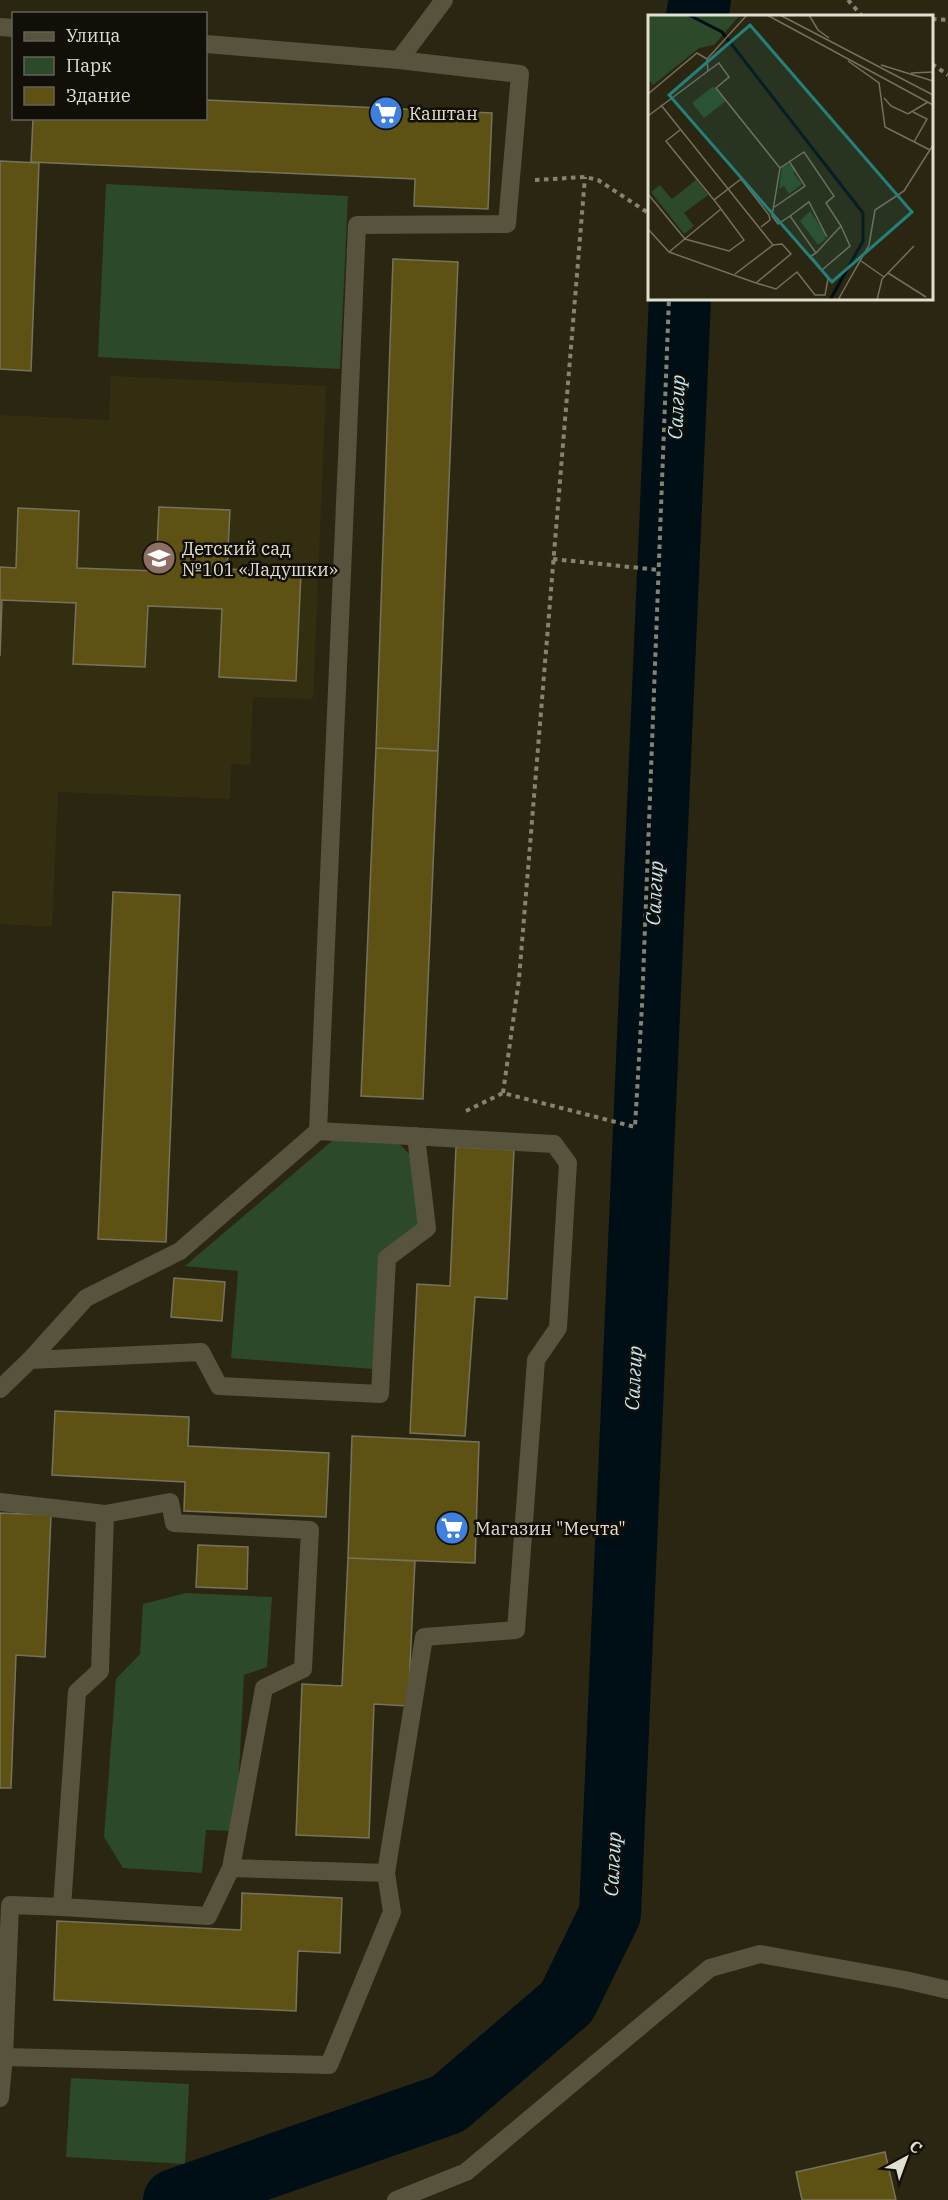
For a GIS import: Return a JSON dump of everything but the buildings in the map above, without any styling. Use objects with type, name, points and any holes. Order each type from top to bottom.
[{"type":"street","points":[[399,60],[444,0]]},
{"type":"street","points":[[207,44],[399,60],[520,74],[507,224],[357,225],[318,1131]]},
{"type":"street","points":[[0,1389],[30,1360],[86,1298],[180,1251],[318,1131],[554,1144],[568,1163],[558,1328],[536,1360],[516,1630],[424,1637],[386,1873],[392,1912],[329,2065],[4,2057]]},
{"type":"street","points":[[30,1360],[201,1352],[219,1386],[380,1394],[387,1258],[427,1228],[416,1136]]},
{"type":"street","points":[[0,1502],[105,1514],[170,1502],[174,1523],[310,1530],[303,1669],[264,1688],[231,1868],[208,1916],[10,1905],[4,2057],[0,2098]]},
{"type":"street","points":[[62,1907],[77,1692],[100,1671],[105,1514]]},
{"type":"street","points":[[231,1868],[386,1873]]},
{"type":"street","points":[[396,2200],[466,2172],[710,1968],[760,1954],[948,1990]]},
{"type":"path","points":[[848,0],[861,15]]},
{"type":"path","points":[[933,19],[948,20]]},
{"type":"path","points":[[933,65],[948,75]]},
{"type":"path","points":[[510,182],[585,177],[598,180],[648,213]]},
{"type":"path","points":[[502,1093],[519,979],[585,177]]},
{"type":"path","points":[[464,1112],[502,1093],[635,1127],[669,300]]},
{"type":"path","points":[[553,559],[659,570]]},
{"type":"shaded area","name":"Детский сад №101 «Ладушки»","points":[[111,376],[326,386],[313,699],[253,697],[250,765],[231,764],[230,799],[58,792],[52,927],[0,924],[0,415],[109,420]]},
{"type":"green space","points":[[106,184],[348,196],[340,369],[98,357]]},
{"type":"green space","points":[[339,1135],[394,1138],[425,1171],[421,1222],[380,1253],[373,1369],[231,1358],[238,1271],[185,1266]]},
{"type":"green space","points":[[186,1593],[272,1597],[267,1667],[244,1675],[236,1831],[206,1830],[202,1873],[123,1868],[104,1837],[116,1679],[140,1654],[143,1604]]},
{"type":"green space","points":[[71,2078],[189,2084],[185,2164],[66,2157]]},
{"type":"waterway","name":"Салгир","points":[[697,15],[700,0]]},
{"type":"waterway","name":"Салгир","points":[[174,2200],[448,2104],[567,2002],[610,1914],[680,300]]},
{"type":"place","name":"Каштан","points":[[386,113]]},
{"type":"place","name":"Детский сад №101 «Ладушки»","points":[[159,558]]},
{"type":"place","name":"Магазин \"Мечта\"","points":[[452,1528]]}]
